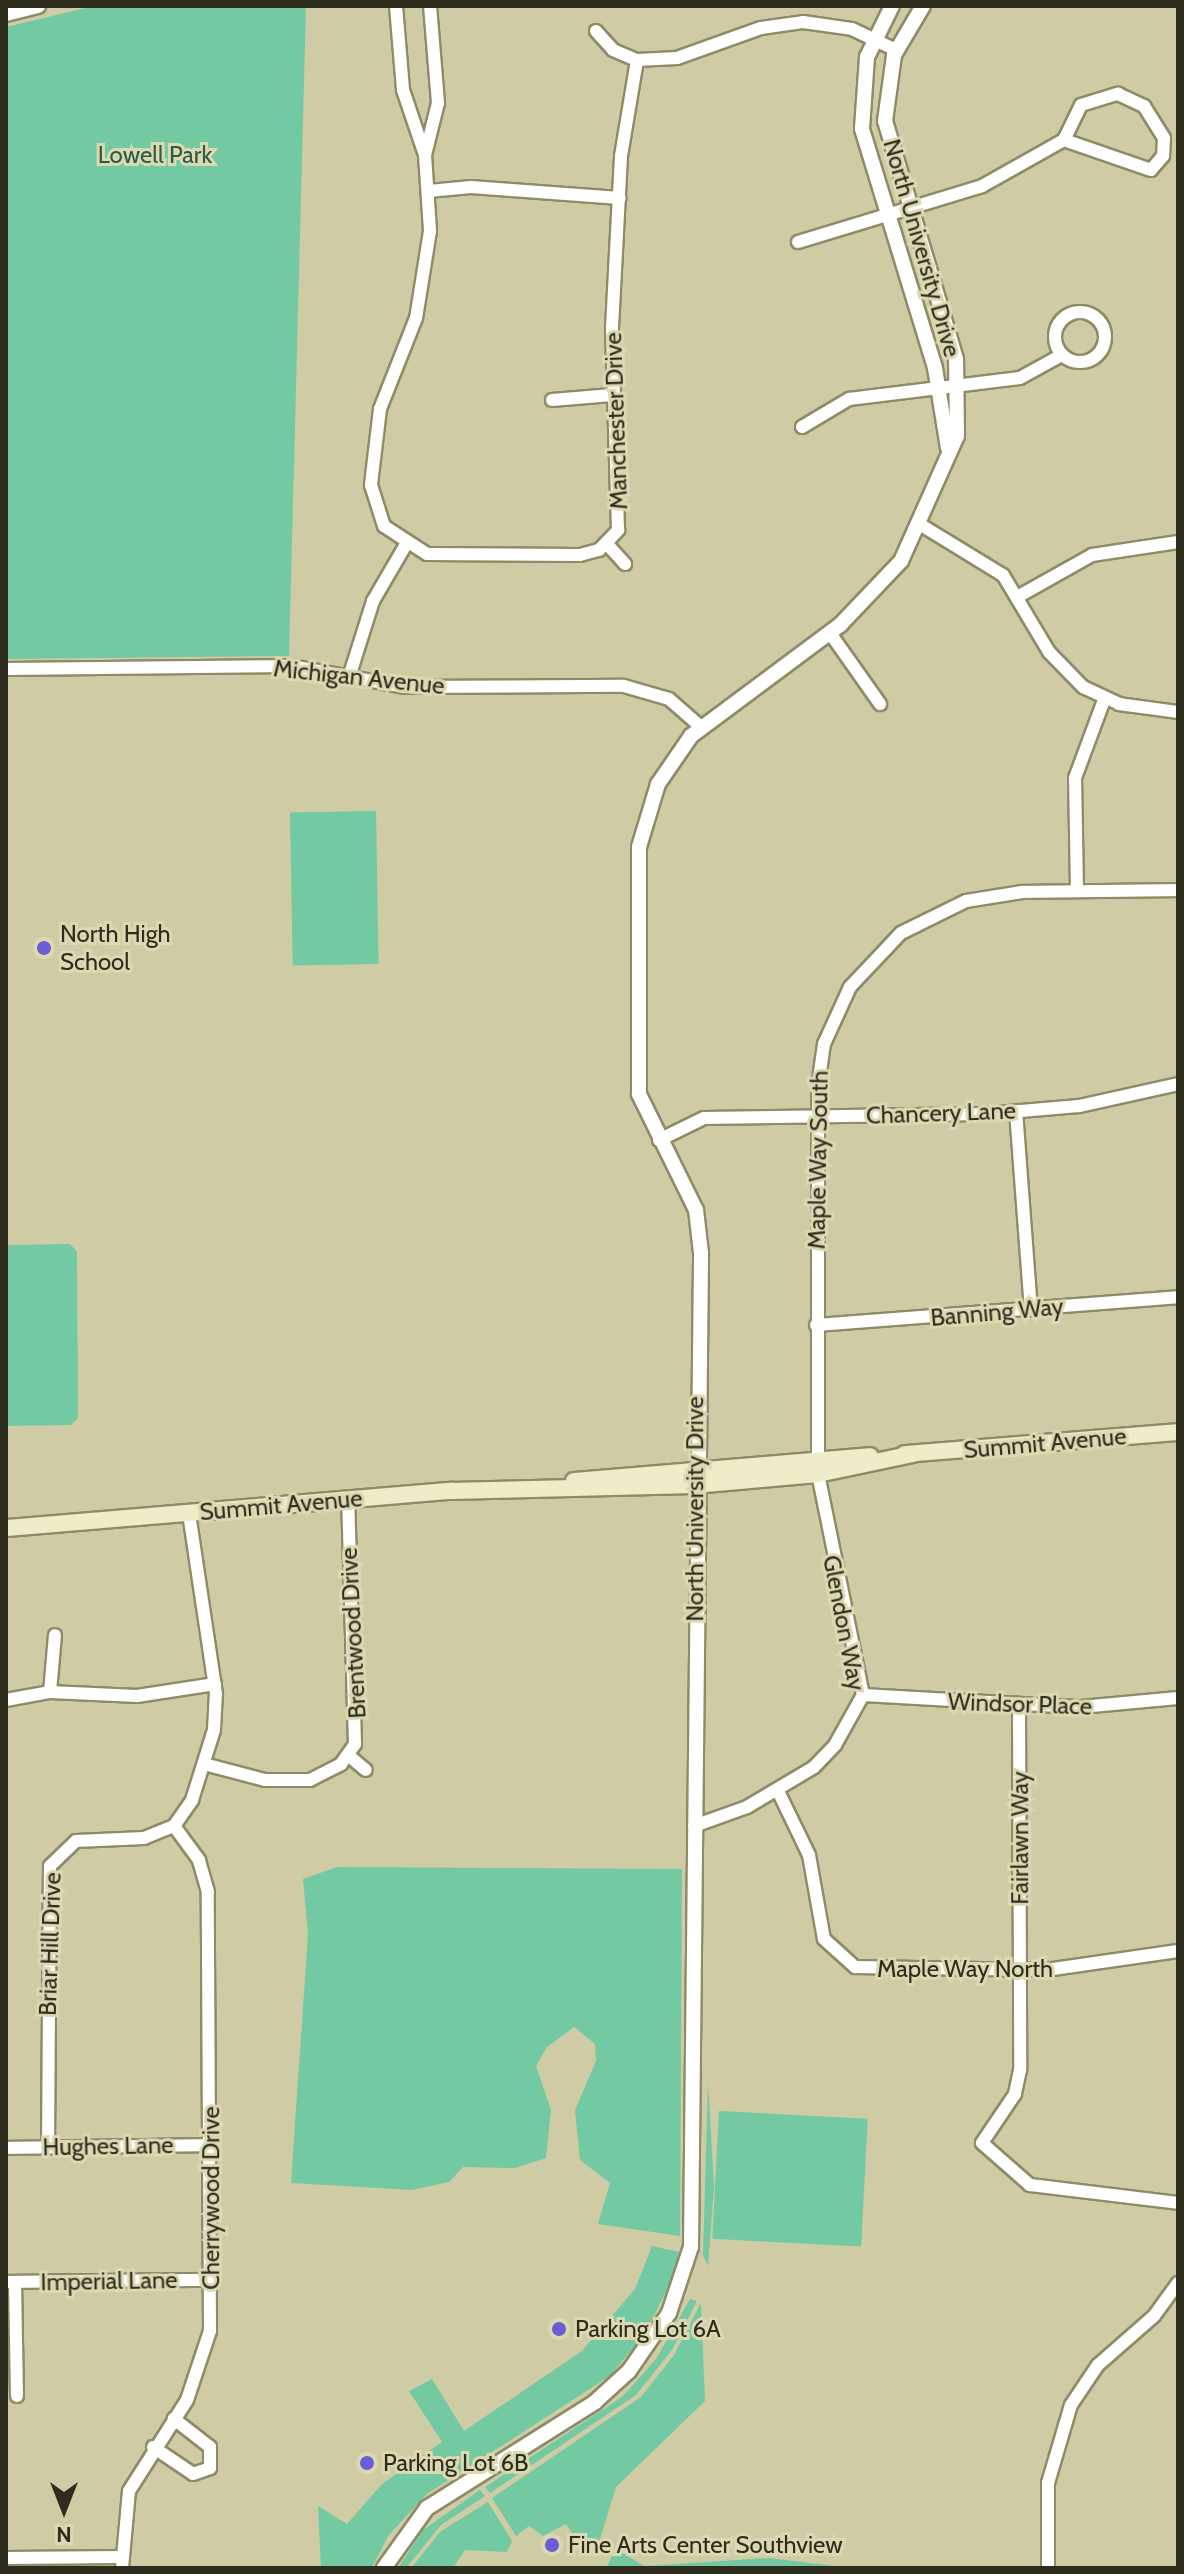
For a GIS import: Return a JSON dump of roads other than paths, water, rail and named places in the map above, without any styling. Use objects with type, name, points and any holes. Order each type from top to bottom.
[{"type":"main road","name":"Summit Avenue","points":[[6,1528],[557,1485],[694,1485],[913,1454],[1178,1432]]},
{"type":"main road","name":"Summit Avenue","points":[[557,1485],[694,1466],[818,1466]]},
{"type":"street","points":[[6,14],[38,6]]},
{"type":"street","points":[[350,674],[373,601],[405,546],[374,505],[372,448],[423,291],[429,191],[425,155],[403,90],[396,6]]},
{"type":"street","points":[[425,155],[438,103],[430,6]]},
{"type":"street","name":"North University Drive","points":[[892,6],[873,39],[861,114],[939,388],[948,448]]},
{"type":"street","name":"North University Drive","points":[[384,2568],[427,2508],[608,2391],[669,2313],[690,2253],[695,2205],[694,1466],[700,1229],[659,1140],[637,1082],[637,866],[658,784],[700,726],[830,633],[879,588],[921,525],[948,448],[957,436],[959,386],[885,121],[896,50],[923,6]]},
{"type":"street","points":[[596,31],[613,50],[637,60],[688,56],[761,28],[803,22],[873,39],[896,50]]},
{"type":"street","name":"Manchester Drive","points":[[405,546],[458,556],[580,555],[607,544],[622,515],[612,395],[620,198],[637,60]]},
{"type":"street","points":[[798,242],[982,186],[1064,140],[1081,105],[1118,94],[1144,106],[1165,149],[1158,165],[1144,171],[1064,140]]},
{"type":"street","points":[[429,191],[471,187],[620,198]]},
{"type":"street","points":[[802,427],[849,399],[1020,378],[1058,357],[1081,361],[1098,354],[1105,339],[1096,319],[1082,313],[1063,319],[1058,357]]},
{"type":"street","points":[[552,400],[612,395]]},
{"type":"street","points":[[921,525],[988,562],[1019,596],[1058,663],[1104,700],[1178,712]]},
{"type":"street","points":[[1019,596],[1092,555],[1178,542]]},
{"type":"street","points":[[607,544],[625,564]]},
{"type":"street","points":[[830,633],[880,704]]},
{"type":"street","name":"Michigan Avenue","points":[[6,669],[291,666],[421,688],[637,687],[669,699],[700,726]]},
{"type":"street","points":[[1077,890],[1077,767],[1104,700]]},
{"type":"street","name":"Maple Way South","points":[[818,1466],[817,1117],[829,1031],[850,987],[888,943],[966,901],[1077,890],[1178,890]]},
{"type":"street","name":"Chancery Lane","points":[[659,1140],[704,1118],[1016,1111],[1178,1084]]},
{"type":"street","points":[[1016,1111],[1031,1309]]},
{"type":"street","name":"Banning Way","points":[[816,1325],[1178,1297]]},
{"type":"street","name":"Glendon Way","points":[[694,1826],[778,1791],[835,1745],[863,1695],[818,1466]]},
{"type":"street","name":"Brentwood Drive","points":[[348,1499],[350,1674],[358,1710],[348,1755]]},
{"type":"street","points":[[174,1826],[204,1764],[217,1719],[215,1684],[189,1513]]},
{"type":"street","points":[[50,1692],[55,1635]]},
{"type":"street","points":[[6,1700],[50,1692],[137,1696],[215,1684]]},
{"type":"street","name":"Windsor Place","points":[[863,1695],[1019,1706],[1178,1698]]},
{"type":"street","name":"Fairlawn Way","points":[[1019,1706],[1020,2070],[1009,2106],[981,2140],[987,2150],[1019,2179],[1046,2189],[1151,2194],[1178,2203]]},
{"type":"street","points":[[204,1764],[299,1781],[320,1776],[348,1755],[366,1770]]},
{"type":"street","name":"Maple Way North","points":[[778,1791],[809,1855],[822,1933],[836,1956],[874,1970],[1020,1970],[1107,1965],[1178,1951]]},
{"type":"street","name":"Cherrywood Drive","points":[[6,2558],[122,2563],[129,2491],[153,2447],[174,2419],[205,2356],[211,2280],[208,1892],[199,1860],[174,1826]]},
{"type":"street","name":"Briar Hill Drive","points":[[48,2148],[50,1866],[76,1841],[144,1838],[174,1826]]},
{"type":"street","name":"Hughes Lane","points":[[6,2148],[210,2145]]},
{"type":"street","name":"Imperial Lane","points":[[10,2282],[211,2280]]},
{"type":"street","points":[[10,2282],[17,2396]]},
{"type":"street","points":[[1048,2568],[1049,2474],[1071,2405],[1098,2365],[1154,2316],[1178,2283]]},
{"type":"street","points":[[153,2447],[193,2474],[210,2468],[210,2447],[174,2419]]},
{"type":"place","name":"North High School","points":[[44,948]]},
{"type":"place","name":"Parking Lot 6A","points":[[559,2329]]},
{"type":"place","name":"Parking Lot 6B","points":[[367,2463]]},
{"type":"place","name":"Fine Arts Center Southview","points":[[552,2545]]},
{"type":"park label","name":"Lowell Park","points":[[155,155]]}]
